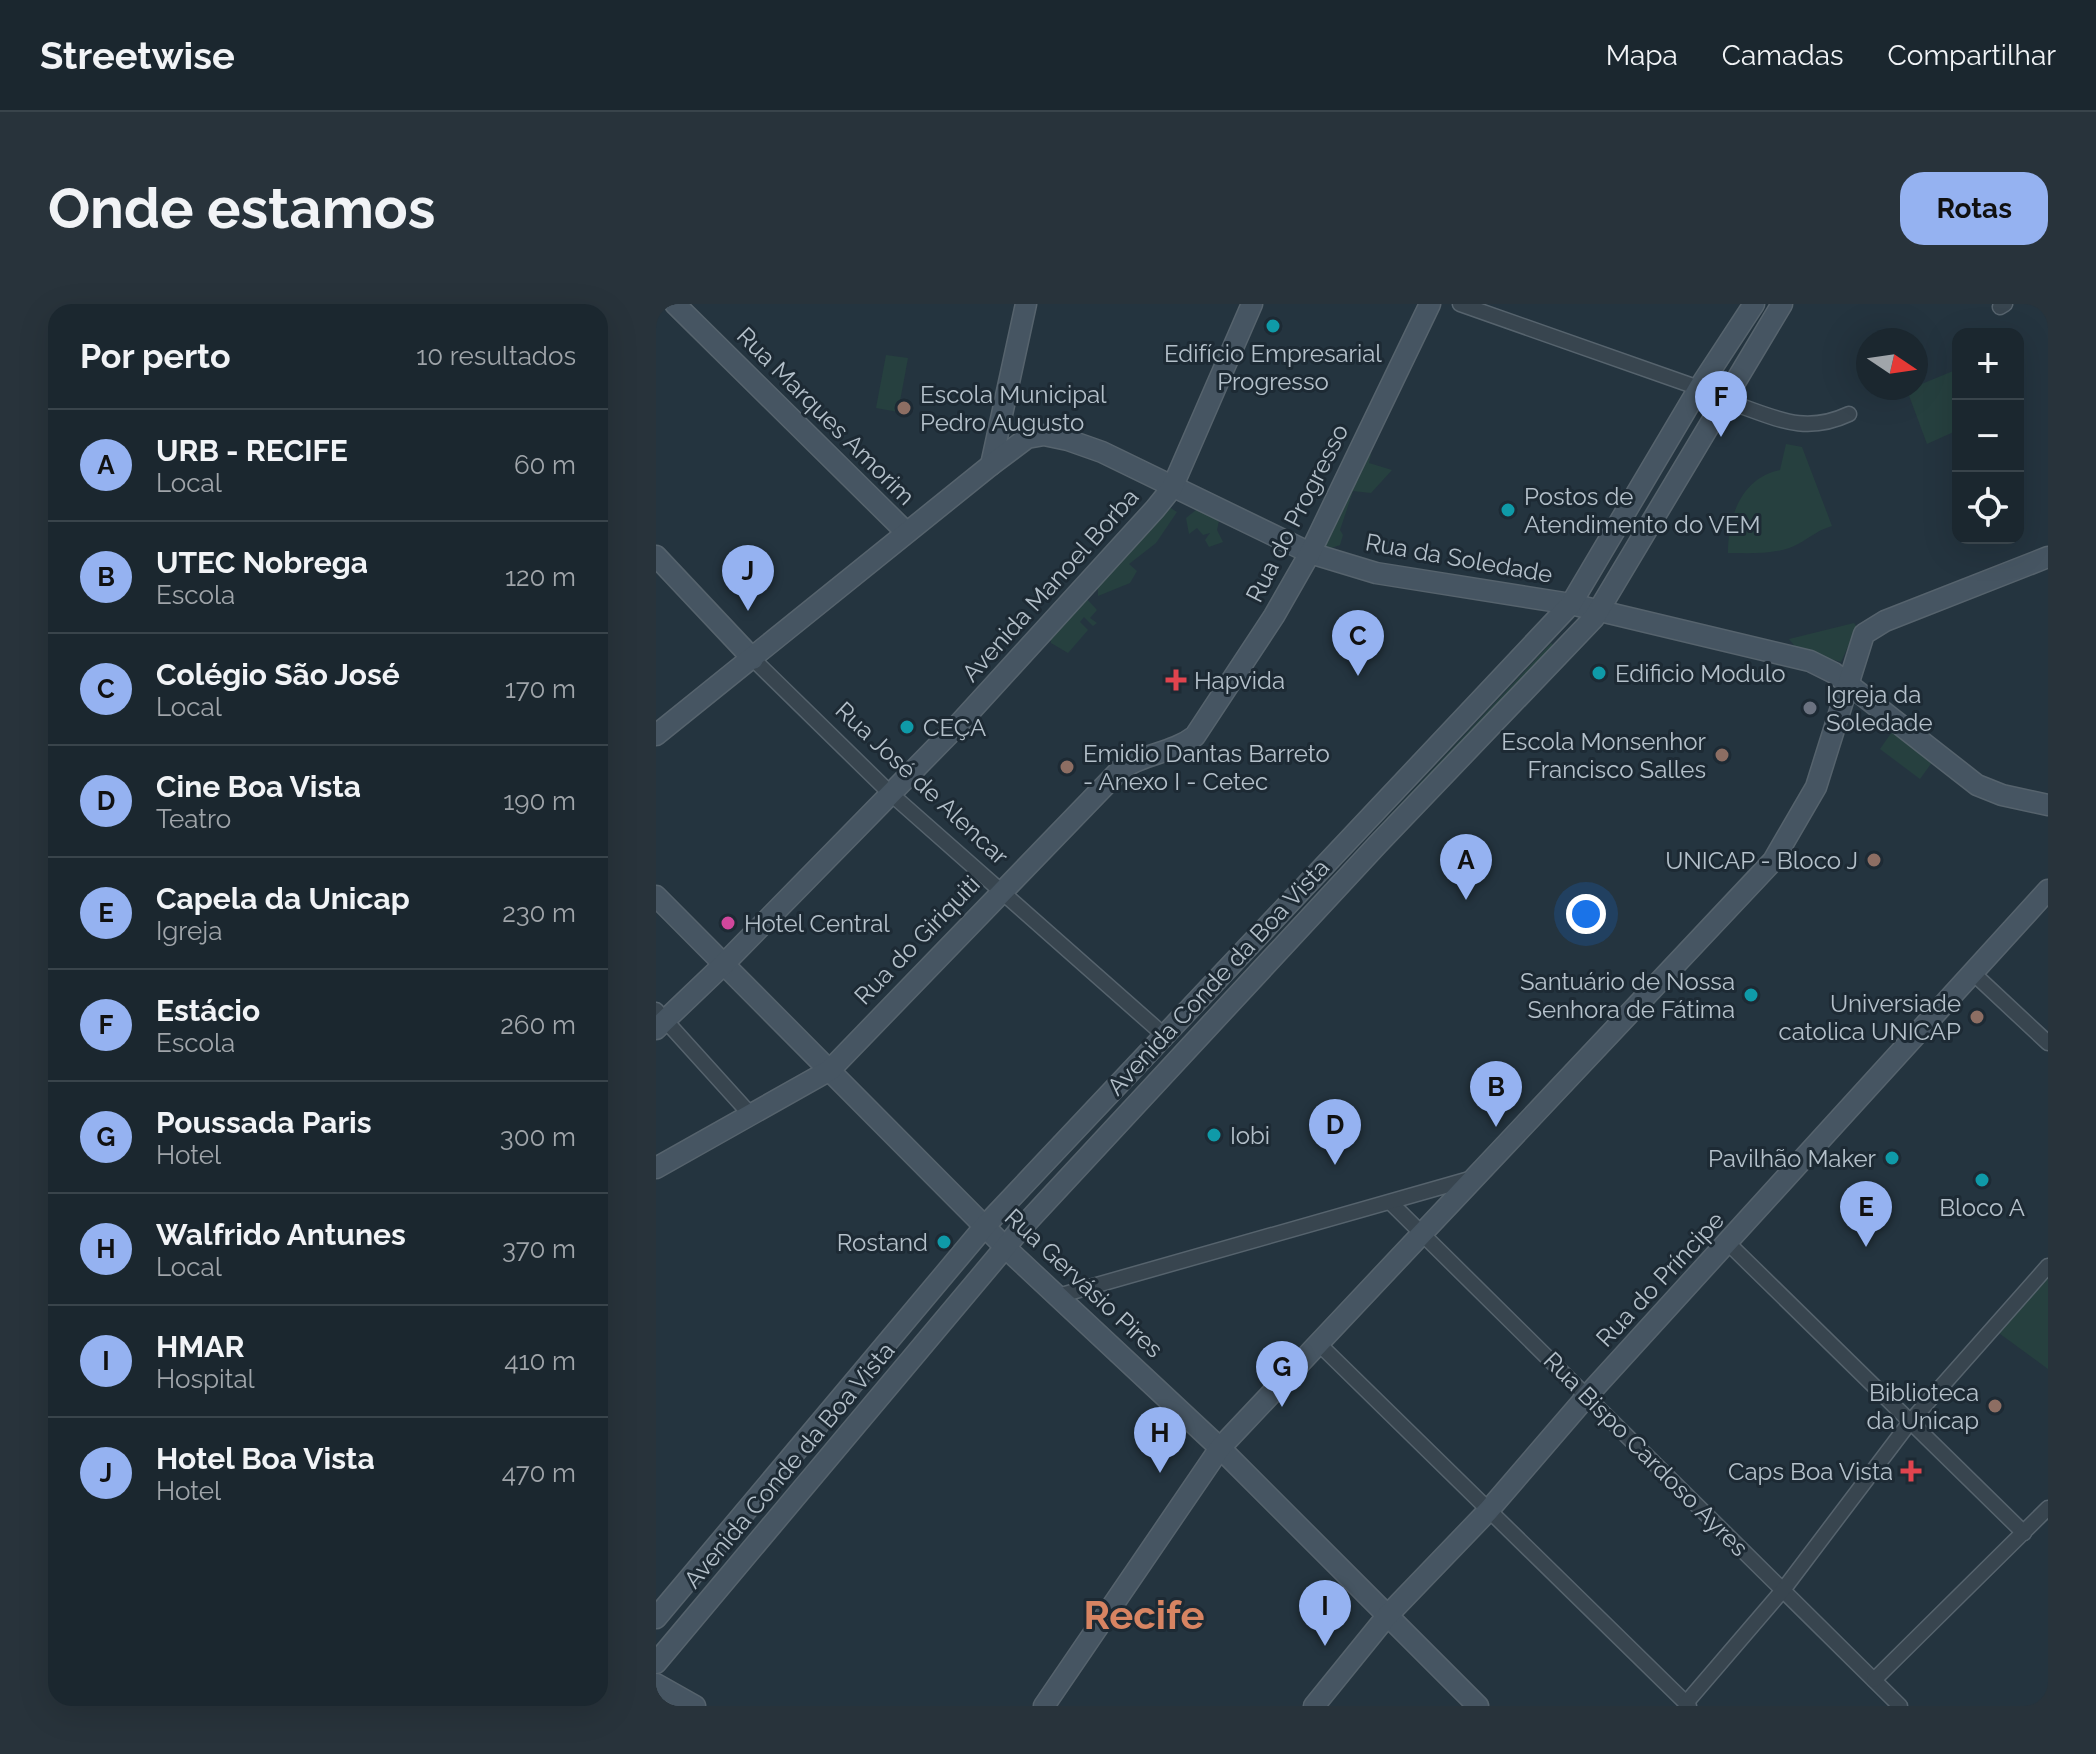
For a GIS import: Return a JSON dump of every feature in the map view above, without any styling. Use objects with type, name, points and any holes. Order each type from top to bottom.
[{"type":"street","name":"Rua Marques Amorim","points":[[675,304],[906,532]]},
{"type":"street","points":[[991,465],[1026,304]]},
{"type":"street","name":"Avenida Manoel Borba","points":[[659,1020],[723,965],[1040,638],[1172,488],[1252,304]]},
{"type":"street","name":"Rua do Progresso","points":[[1195,736],[1274,616],[1310,553],[1430,304]]},
{"type":"street","points":[[1460,304],[1699,388]]},
{"type":"street","name":"Avenida Conde da Boa Vista","points":[[656,1618],[985,1226],[1571,604],[1699,388],[1754,304]]},
{"type":"street","name":"Avenida Conde da Boa Vista","points":[[656,1663],[1012,1240],[1600,610],[1782,304]]},
{"type":"street","points":[[1726,401],[1800,425],[1826,425],[1849,414]]},
{"type":"street","name":"Rua da Soledade","points":[[656,735],[991,465],[1027,438],[1044,435],[1102,452],[1310,553],[1376,573],[1571,604],[1783,652],[1810,661],[1846,682],[1977,785],[2002,795],[2048,805]]},
{"type":"street","name":"Rua José de Alencar","points":[[656,556],[753,659],[890,793],[1165,1036]]},
{"type":"street","points":[[1044,1706],[1220,1448],[1420,1232],[1476,1178],[1773,861],[1816,787],[1860,640],[1869,628],[2048,557]]},
{"type":"street","points":[[1529,597],[1546,613],[1545,632]]},
{"type":"street","name":"Rua do Giriquiti","points":[[656,1168],[830,1070],[1120,770],[1130,763],[1180,748],[1195,736]]},
{"type":"street","name":"Rua do Príncipe","points":[[1314,1706],[1387,1616],[1488,1511],[1587,1396],[1729,1244],[2048,890]]},
{"type":"street","name":"Rua Gervásio Pires","points":[[656,896],[985,1226],[1012,1240],[1026,1267],[1220,1448],[1478,1706]]},
{"type":"street","points":[[1973,973],[2048,1043]]},
{"type":"street","points":[[659,1020],[750,1114]]},
{"type":"street","points":[[1058,1296],[1476,1178]]},
{"type":"street","name":"Rua Bispo Cardoso Ayres","points":[[1391,1203],[1900,1706]]},
{"type":"street","points":[[1729,1244],[2024,1533]]},
{"type":"street","points":[[1318,1343],[1687,1705],[1783,1590],[1910,1422],[2048,1266]]},
{"type":"street","points":[[1874,1680],[2048,1508]]},
{"type":"street","points":[[656,1684],[688,1705]]},
{"type":"green space","points":[[886,355],[908,358],[898,412],[876,408]]},
{"type":"green space","points":[[1952,371],[1952,433],[1927,444],[1911,400],[1928,400],[1928,381]]},
{"type":"green space","points":[[1786,444],[1802,447],[1832,526],[1790,548],[1764,553],[1728,553],[1731,526],[1739,501],[1755,481],[1780,470]]},
{"type":"green space","points":[[1365,449],[1371,454],[1369,463],[1392,470],[1371,493],[1353,491],[1340,530],[1343,535],[1340,545],[1323,551],[1324,532]]},
{"type":"green space","points":[[1164,504],[1177,512],[1156,543],[1129,564],[1137,571],[1130,583],[1098,596],[1098,583]]},
{"type":"green space","points":[[1207,509],[1220,516],[1217,530],[1223,542],[1209,547],[1205,540],[1210,533],[1203,535],[1197,528],[1189,534],[1186,518],[1196,510]]},
{"type":"green space","points":[[1086,598],[1097,610],[1090,618],[1097,623],[1093,626],[1084,617],[1080,622],[1088,630],[1068,653],[1051,643],[1051,636]]},
{"type":"green space","points":[[1854,623],[1857,627],[1841,662],[1797,649],[1789,639]]},
{"type":"green space","points":[[1551,643],[1554,646],[1374,836],[1373,833]]},
{"type":"green space","points":[[1894,729],[1933,761],[1920,779],[1880,749]]},
{"type":"green space","points":[[2048,1266],[2048,1369],[1992,1328]]},
{"type":"place","name":"Edifício Empresarial Progresso","points":[[1273,326]]},
{"type":"place","name":"Escola Municipal Pedro Augusto","points":[[904,408]]},
{"type":"place","name":"Estácio","points":[[1721,437]]},
{"type":"place","name":"Postos de Atendimento do VEM","points":[[1508,510]]},
{"type":"place","name":"Hotel Boa Vista","points":[[748,611]]},
{"type":"place","name":"Edificio Modulo","points":[[1599,673]]},
{"type":"place","name":"Colégio São José","points":[[1358,676]]},
{"type":"place","name":"Hapvida","points":[[1176,680]]},
{"type":"place","name":"Igreja da Soledade","points":[[1810,708]]},
{"type":"place","name":"CEÇA","points":[[907,727]]},
{"type":"place","name":"Escola Monsenhor Francisco Salles","points":[[1722,755]]},
{"type":"place","name":"Emidio Dantas Barreto - Anexo I - Cetec","points":[[1067,767]]},
{"type":"place","name":"UNICAP - Bloco J","points":[[1874,860]]},
{"type":"place","name":"URB - RECIFE","points":[[1466,900]]},
{"type":"place","name":"Hotel Central","points":[[728,923]]},
{"type":"place","name":"Santuário de Nossa Senhora de Fátima","points":[[1751,995]]},
{"type":"place","name":"Universiade catolica UNICAP","points":[[1977,1017]]},
{"type":"place","name":"UTEC Nobrega","points":[[1496,1127]]},
{"type":"place","name":"Iobi","points":[[1214,1135]]},
{"type":"place","name":"Pavilhão Maker","points":[[1892,1158]]},
{"type":"place","name":"Cine Boa Vista","points":[[1335,1165]]},
{"type":"place","name":"Bloco A","points":[[1982,1180]]},
{"type":"place","name":"Rostand","points":[[944,1242]]},
{"type":"place","name":"Capela da Unicap","points":[[1866,1247]]},
{"type":"place","name":"Biblioteca da Unicap","points":[[1995,1406]]},
{"type":"place","name":"Poussada Paris","points":[[1282,1407]]},
{"type":"place","name":"Caps Boa Vista","points":[[1911,1471]]},
{"type":"place","name":"Walfrido Antunes","points":[[1160,1473]]},
{"type":"place","name":"HMAR","points":[[1325,1646]]},
{"type":"district","name":"Recife","points":[[1144,1614]]}]
